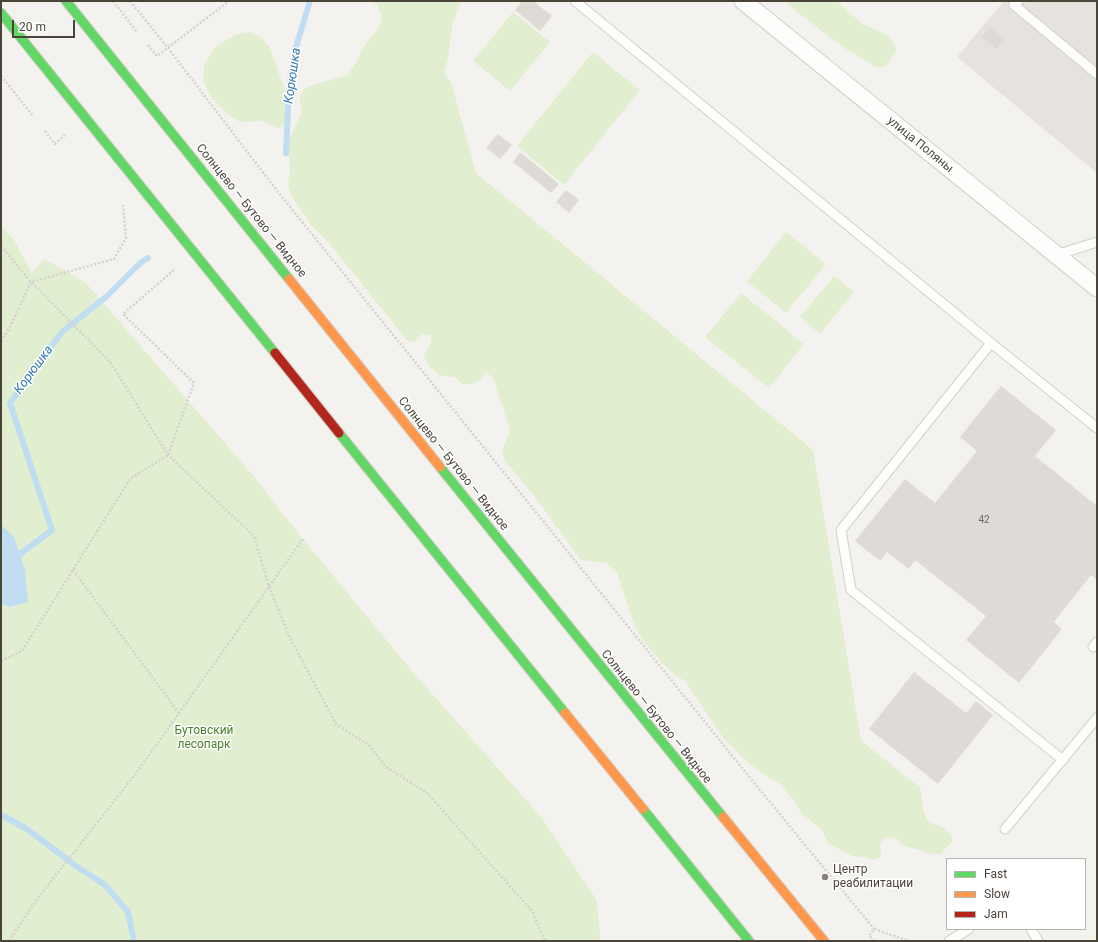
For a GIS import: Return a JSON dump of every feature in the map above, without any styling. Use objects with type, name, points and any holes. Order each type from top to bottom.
[{"type":"main road","name":"Солнцево — Бутово — Видное","points":[[66,1],[619,690],[824,941]]},
{"type":"main road","points":[[1,13],[749,941]]},
{"type":"street","name":"улица Поляны","points":[[743,1],[1097,288]]},
{"type":"lane","points":[[575,1],[991,343],[1097,428]]},
{"type":"lane","points":[[1018,1],[1014,5],[1097,74]]},
{"type":"lane","points":[[1056,255],[1097,242]]},
{"type":"lane","points":[[991,343],[841,530],[851,590],[1063,760]]},
{"type":"lane","points":[[1005,829],[1097,718]]},
{"type":"lane","points":[[949,941],[967,930]]},
{"type":"lane","points":[[1032,930],[1038,941]]},
{"type":"path","points":[[113,1],[137,32]]},
{"type":"path","points":[[130,1],[283,198],[756,786],[874,929],[909,941]]},
{"type":"path","points":[[148,45],[157,56],[229,1]]},
{"type":"path","points":[[1,76],[34,117]]},
{"type":"path","points":[[45,131],[55,144],[66,134]]},
{"type":"path","points":[[1,342],[9,329],[31,282],[114,259],[126,238],[123,205]]},
{"type":"path","points":[[1,246],[31,282],[110,363],[168,455],[254,536],[269,587],[290,638],[336,724],[369,745],[386,767],[427,793],[532,911],[545,941]]},
{"type":"path","points":[[1,661],[22,652],[130,479],[168,455],[194,383],[123,314],[175,269]]},
{"type":"path","points":[[9,941],[38,898],[137,772],[303,539]]},
{"type":"path","points":[[73,570],[179,713]]},
{"type":"path","points":[[874,929],[870,936],[874,941]]},
{"type":"shaded area","points":[[1004,1],[1097,1],[1097,173],[957,57]]},
{"type":"green space","points":[[370,1],[461,1],[452,26],[448,59],[444,72],[451,82],[476,173],[813,450],[861,741],[920,787],[924,813],[928,821],[945,829],[951,835],[953,841],[940,854],[933,854],[905,846],[896,838],[886,837],[880,846],[880,857],[874,860],[852,856],[828,843],[822,830],[801,813],[795,802],[780,784],[763,774],[745,760],[724,739],[685,681],[676,676],[662,663],[642,639],[635,627],[617,573],[606,563],[581,560],[532,493],[505,461],[502,452],[510,429],[494,379],[486,372],[479,381],[472,384],[462,384],[455,377],[441,376],[431,368],[424,358],[431,344],[431,335],[423,334],[414,342],[407,340],[328,242],[311,225],[291,195],[288,183],[290,171],[288,143],[302,111],[299,98],[304,89],[347,75],[356,63],[364,46],[377,30],[381,22],[381,13],[377,5]]},
{"type":"green space","points":[[786,1],[837,1],[862,24],[889,36],[897,49],[886,66],[877,68],[846,49],[793,9]]},
{"type":"green space","points":[[513,12],[550,42],[510,91],[473,61]]},
{"type":"green space","points":[[250,32],[262,38],[270,48],[291,103],[289,115],[283,126],[279,128],[261,121],[240,122],[227,114],[209,94],[203,79],[205,63],[214,48],[238,34]]},
{"type":"green space","points":[[593,52],[640,90],[564,185],[517,146]]},
{"type":"green space","name":"Бутовский лесопарк","points":[[1,226],[14,240],[32,273],[44,259],[85,282],[251,473],[303,539],[412,671],[541,817],[596,899],[601,941],[1,941]]},
{"type":"green space","points":[[786,232],[826,264],[786,313],[747,281]]},
{"type":"green space","points":[[834,276],[854,292],[820,334],[800,317]]},
{"type":"green space","points":[[741,293],[804,344],[769,388],[705,337]]},
{"type":"water","points":[[1,525],[14,537],[25,570],[28,602],[10,607],[1,604]]},
{"type":"building","points":[[522,1],[533,1],[552,16],[540,31],[515,10]]},
{"type":"building","points":[[990,27],[1004,39],[996,49],[981,37]]},
{"type":"building","points":[[498,134],[512,145],[500,159],[486,148]]},
{"type":"building","points":[[520,152],[559,184],[551,193],[513,162]]},
{"type":"building","points":[[566,190],[579,200],[569,213],[556,202]]},
{"type":"building","points":[[1001,386],[1056,430],[1035,456],[1097,506],[1097,580],[1091,575],[1054,622],[1062,629],[1019,683],[966,640],[986,616],[915,560],[909,569],[887,552],[880,561],[855,541],[905,479],[935,503],[977,451],[960,437]]},
{"type":"building","points":[[914,672],[966,713],[976,701],[993,715],[938,784],[869,729]]},
{"type":"waterway","name":"Корюшка","points":[[286,153],[289,87],[296,47],[310,1]]},
{"type":"waterway","name":"Корюшка","points":[[1,552],[20,554],[52,530],[10,403],[62,332],[107,296],[140,263],[148,258]]},
{"type":"waterway","points":[[1,815],[27,829],[76,866],[105,885],[128,912],[134,941]]},
{"type":"traffic: fast","points":[[66,1],[289,279]]},
{"type":"traffic: fast","points":[[1,13],[275,353]]},
{"type":"traffic: fast","points":[[339,433],[565,713]]},
{"type":"traffic: fast","points":[[440,467],[723,817]]},
{"type":"traffic: fast","points":[[643,809],[749,941]]},
{"type":"traffic: slow","points":[[289,279],[440,467]]},
{"type":"traffic: slow","points":[[565,713],[643,809]]},
{"type":"traffic: slow","points":[[723,817],[824,941]]},
{"type":"traffic: jam","points":[[275,353],[339,433]]},
{"type":"place","name":"Центр реабилитации","points":[[825,877]]}]
